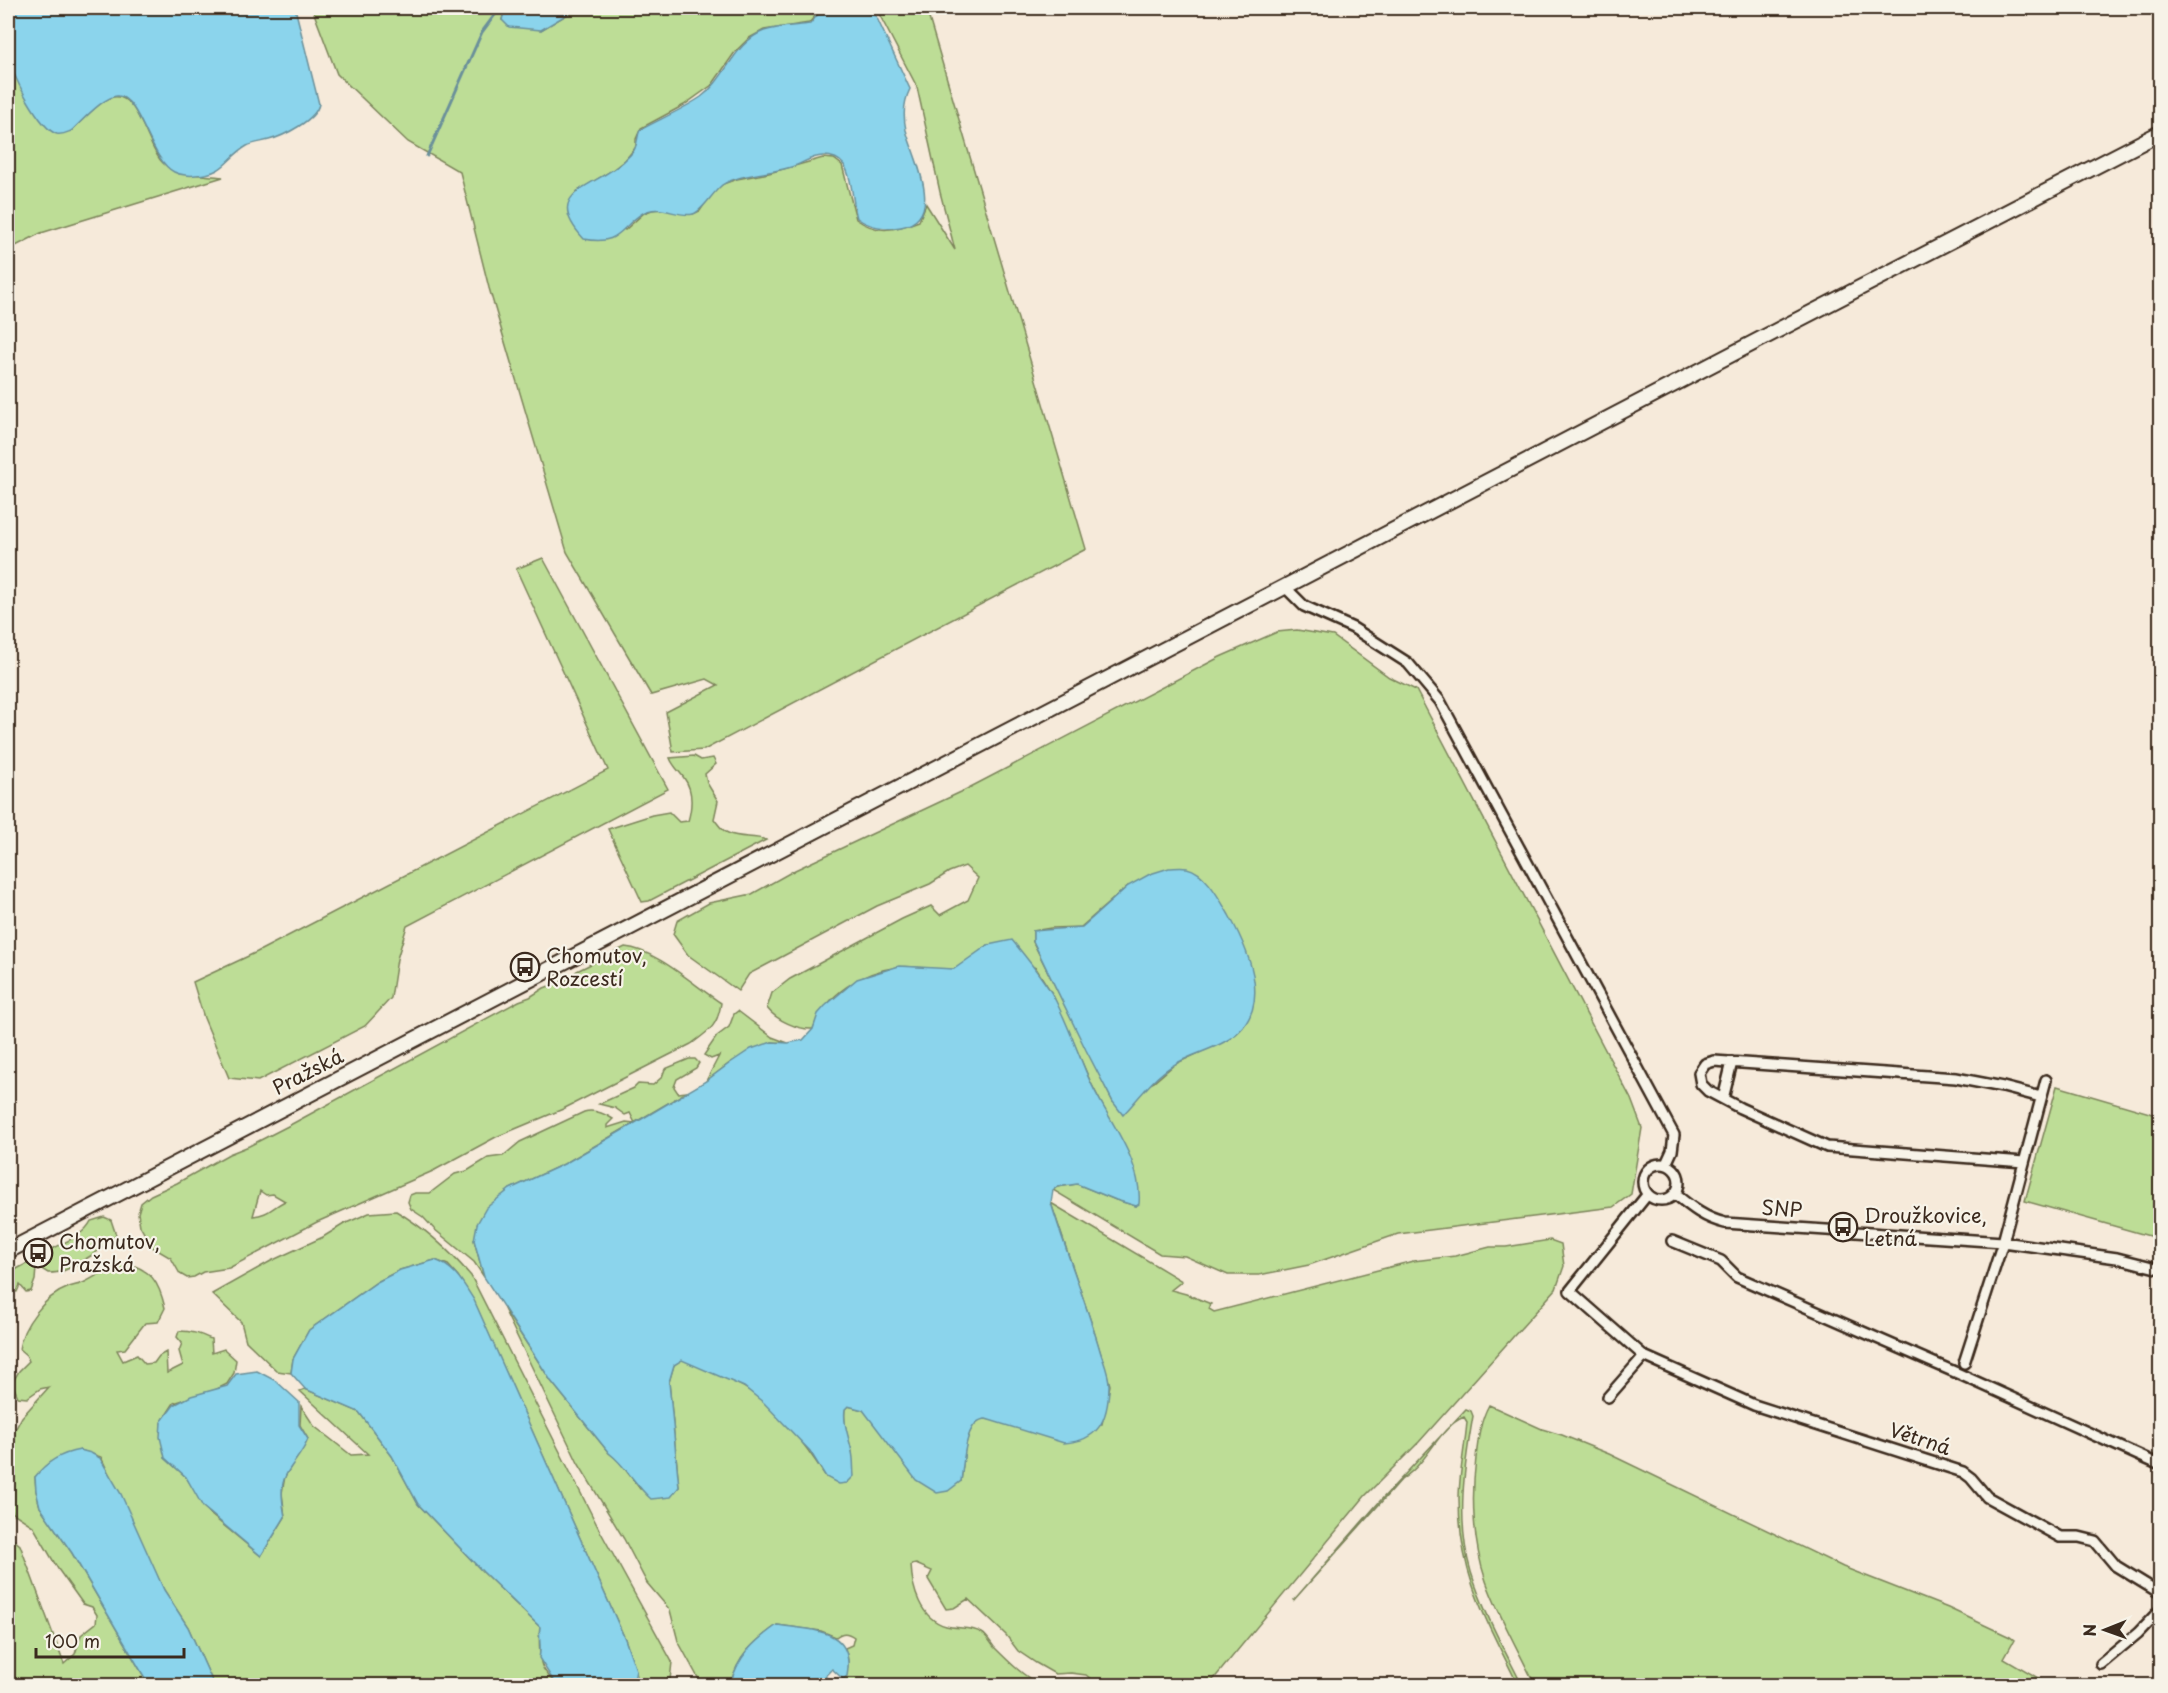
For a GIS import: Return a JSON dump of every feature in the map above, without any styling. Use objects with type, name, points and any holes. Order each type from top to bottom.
[{"type":"main road","name":"Pražská","points":[[8,1251],[1782,327],[2160,133]]},
{"type":"street","points":[[1285,587],[1304,606],[1353,628],[1408,663],[1440,701],[1674,1135],[1672,1151],[1666,1164]]},
{"type":"street","points":[[2024,1162],[1827,1147],[1723,1099],[1704,1088],[1699,1079],[1699,1073],[1709,1062],[1732,1062],[1956,1078],[2041,1097]]},
{"type":"street","points":[[1723,1099],[1732,1062]]},
{"type":"street","points":[[1964,1363],[2003,1242],[2046,1080]]},
{"type":"street","points":[[1657,1164],[1672,1167],[1679,1179],[1675,1194],[1662,1200],[1647,1195],[1643,1188],[1644,1174],[1657,1164]]},
{"type":"street","name":"SNP","points":[[1675,1194],[1707,1217],[1725,1223],[2003,1242],[2117,1258],[2160,1269]]},
{"type":"street","name":"Větrná","points":[[1647,1195],[1570,1291],[1644,1356],[1754,1405],[1963,1472],[1987,1497],[2060,1537],[2079,1537],[2095,1541],[2116,1566],[2160,1593]]},
{"type":"street","points":[[1672,1241],[1721,1261],[1737,1277],[2160,1465]]},
{"type":"street","points":[[1608,1397],[1644,1356]]},
{"type":"street","points":[[2101,1664],[2138,1633],[2160,1610]]},
{"type":"green space","points":[[312,8],[505,8],[502,20],[541,30],[578,8],[822,8],[809,23],[764,30],[749,38],[735,52],[712,85],[684,105],[641,128],[636,139],[636,147],[625,160],[576,192],[625,230],[644,213],[652,210],[661,209],[693,214],[700,211],[710,196],[723,184],[737,179],[823,158],[834,159],[842,165],[856,219],[879,229],[894,229],[919,221],[926,204],[955,250],[917,87],[876,8],[926,8],[1086,549],[704,750],[673,752],[666,712],[718,685],[707,679],[651,695],[567,552],[489,288],[460,172],[408,142],[337,74]]},
{"type":"green space","points":[[8,58],[14,71],[71,131],[100,104],[110,98],[120,97],[135,110],[152,146],[164,164],[185,173],[223,177],[41,233],[8,250]]},
{"type":"green space","points":[[543,558],[668,789],[407,926],[397,959],[391,998],[365,1026],[258,1081],[229,1078],[204,1018],[193,982],[257,952],[608,770],[516,569]]},
{"type":"green space","points":[[1297,630],[1333,636],[1389,677],[1416,690],[1631,1099],[1642,1128],[1631,1194],[1613,1207],[1398,1234],[1309,1265],[1259,1275],[1228,1275],[1185,1256],[1160,1254],[1053,1190],[1057,1187],[1077,1184],[1136,1206],[1130,1159],[1091,1083],[1053,995],[1036,968],[988,945],[954,969],[898,967],[858,980],[836,995],[819,1016],[813,1029],[801,1028],[788,1023],[767,1008],[772,993],[790,979],[931,906],[940,915],[968,900],[978,878],[965,866],[949,872],[930,884],[877,906],[749,974],[738,991],[688,955],[673,934],[677,921],[709,903],[752,894],[795,870],[961,792],[1220,657],[1277,632]],"holes":[[[1128,886],[1227,1040],[1175,1064],[1154,1082],[1113,1102],[1033,942],[1033,931],[1081,927]]]},
{"type":"green space","points":[[694,756],[701,760],[713,758],[716,764],[705,774],[707,783],[718,801],[714,819],[720,827],[733,835],[766,840],[649,901],[642,902],[608,829],[669,812],[679,822],[688,821],[691,804],[689,788],[670,758]]},
{"type":"green space","points":[[625,947],[637,949],[662,961],[721,1003],[720,1011],[712,1027],[691,1044],[563,1109],[496,1137],[433,1171],[317,1222],[229,1268],[203,1272],[187,1278],[180,1274],[171,1258],[152,1247],[140,1226],[138,1213],[141,1203],[151,1195],[290,1125],[544,988],[568,979],[577,971]],"holes":[[[260,1191],[266,1195],[273,1194],[285,1201],[266,1213],[253,1216]]]},
{"type":"green space","points":[[738,1011],[772,1037],[788,1043],[772,1042],[730,1063],[706,1081],[719,1056],[711,1059],[704,1055],[717,1036],[729,1027],[734,1014]]},
{"type":"green space","points":[[689,1059],[695,1059],[699,1063],[696,1068],[677,1079],[674,1087],[678,1093],[687,1092],[635,1123],[630,1113],[625,1115],[615,1108],[599,1104],[638,1084],[653,1085],[662,1077],[665,1069]]},
{"type":"green space","points":[[2057,1086],[2160,1116],[2160,1239],[2025,1201]]},
{"type":"green space","points":[[584,1112],[595,1112],[613,1119],[607,1128],[626,1122],[634,1123],[564,1164],[510,1189],[474,1240],[484,1277],[474,1262],[411,1209],[408,1202],[410,1195],[430,1193],[455,1174],[467,1171],[488,1158],[503,1156],[520,1142]]},
{"type":"green space","points":[[1051,1203],[1182,1281],[1171,1290],[1211,1304],[1209,1309],[1214,1312],[1413,1261],[1455,1256],[1490,1247],[1506,1247],[1550,1240],[1561,1244],[1564,1266],[1556,1289],[1419,1442],[1365,1496],[1208,1686],[1098,1685],[1086,1675],[1055,1674],[1018,1651],[1006,1635],[968,1599],[954,1608],[946,1609],[928,1579],[932,1571],[916,1564],[911,1565],[913,1583],[919,1601],[930,1617],[946,1626],[973,1629],[982,1633],[1016,1668],[1041,1685],[839,1685],[848,1668],[845,1648],[852,1645],[854,1637],[845,1633],[836,1637],[821,1631],[777,1625],[748,1650],[737,1666],[730,1685],[702,1685],[678,1641],[670,1610],[647,1583],[624,1539],[578,1463],[503,1307],[551,1381],[640,1489],[679,1487],[669,1382],[674,1365],[682,1359],[742,1386],[766,1403],[799,1439],[826,1477],[852,1452],[845,1420],[845,1409],[848,1406],[863,1410],[961,1481],[967,1439],[979,1419],[1102,1424],[1110,1385]]},
{"type":"green space","points":[[396,1211],[436,1240],[471,1276],[599,1529],[672,1662],[670,1680],[663,1685],[640,1685],[625,1639],[474,1301],[448,1265],[435,1260],[400,1270],[377,1282],[309,1330],[293,1359],[291,1373],[277,1371],[246,1341],[241,1322],[212,1294],[344,1224],[369,1213]]},
{"type":"green space","points":[[104,1217],[111,1220],[116,1235],[107,1245],[63,1271],[48,1273],[40,1268],[35,1260],[41,1255],[76,1237],[91,1221]]},
{"type":"green space","points":[[123,1263],[141,1268],[152,1278],[160,1291],[165,1308],[158,1322],[145,1323],[125,1349],[117,1350],[123,1361],[137,1355],[145,1364],[154,1363],[166,1352],[167,1373],[183,1365],[179,1351],[182,1343],[177,1337],[179,1331],[196,1333],[211,1339],[212,1353],[224,1349],[236,1360],[234,1373],[227,1384],[174,1403],[161,1423],[165,1458],[186,1477],[210,1514],[261,1556],[285,1517],[282,1493],[285,1476],[308,1439],[300,1425],[301,1406],[314,1426],[351,1455],[368,1454],[300,1391],[305,1389],[359,1412],[392,1456],[418,1504],[540,1627],[541,1663],[556,1685],[214,1685],[188,1627],[164,1590],[101,1457],[80,1450],[35,1477],[40,1507],[72,1553],[149,1685],[8,1685],[8,1535],[20,1545],[64,1664],[75,1654],[81,1635],[96,1623],[97,1615],[92,1607],[83,1604],[58,1569],[33,1526],[13,1513],[8,1504],[8,1443],[22,1417],[49,1387],[40,1389],[27,1398],[18,1397],[12,1383],[29,1361],[19,1349],[21,1340],[36,1313],[51,1298],[67,1288],[83,1283]]},
{"type":"green space","points":[[26,1264],[35,1264],[36,1268],[31,1291],[26,1292],[20,1285],[17,1292],[12,1291],[9,1283],[15,1279],[13,1271]]},
{"type":"green space","points":[[1489,1405],[1542,1429],[1609,1454],[1843,1567],[1948,1608],[2010,1637],[2014,1640],[2004,1658],[2050,1685],[1535,1685],[1491,1594],[1478,1551],[1474,1520],[1474,1473],[1480,1431]]},
{"type":"green space","points":[[1466,1409],[1471,1411],[1473,1416],[1463,1494],[1466,1553],[1494,1630],[1522,1685],[1518,1685],[1495,1639],[1469,1574],[1460,1526],[1459,1499],[1467,1422],[1464,1417],[1450,1426]]},
{"type":"green space","points":[[1441,1435],[1417,1466],[1401,1480],[1293,1601],[1380,1501]]},
{"type":"water","points":[[8,8],[295,8],[319,104],[312,116],[291,131],[247,146],[214,172],[194,175],[179,174],[166,165],[158,155],[133,107],[126,99],[118,96],[100,104],[71,131],[57,134],[50,130],[27,99],[10,63],[7,43]]},
{"type":"water","points":[[505,8],[578,8],[541,30],[509,27],[502,20]]},
{"type":"water","points":[[823,8],[853,8],[876,16],[910,89],[905,104],[905,125],[920,170],[925,199],[922,212],[915,221],[901,227],[884,228],[872,226],[857,218],[849,177],[844,165],[834,158],[823,156],[788,168],[729,181],[693,214],[649,210],[612,238],[596,241],[584,239],[572,223],[567,211],[569,201],[586,185],[611,171],[628,157],[637,144],[640,130],[701,97],[717,81],[737,52],[754,36],[775,28],[810,24]]},
{"type":"water","points":[[1169,868],[1185,868],[1194,871],[1217,895],[1244,947],[1254,982],[1254,999],[1251,1015],[1241,1029],[1226,1041],[1178,1062],[1165,1071],[1123,1115],[1113,1102],[1086,1050],[1033,941],[1033,931],[1082,927],[1128,886],[1150,874]]},
{"type":"water","points":[[1012,940],[1042,978],[1057,1003],[1090,1081],[1130,1156],[1139,1188],[1139,1204],[1136,1206],[1077,1184],[1057,1187],[1053,1190],[1051,1203],[1108,1377],[1108,1399],[1104,1419],[1099,1427],[1086,1438],[1064,1443],[986,1419],[979,1421],[973,1426],[966,1444],[961,1481],[948,1491],[937,1493],[916,1480],[863,1410],[848,1406],[845,1409],[845,1420],[853,1455],[854,1476],[847,1483],[839,1484],[826,1477],[810,1451],[764,1403],[744,1387],[682,1360],[674,1365],[669,1382],[679,1487],[671,1497],[651,1499],[609,1453],[551,1381],[484,1277],[474,1240],[477,1224],[486,1208],[510,1189],[564,1164],[706,1081],[751,1049],[772,1042],[788,1043],[803,1040],[813,1029],[818,1014],[825,1006],[857,979],[899,966],[954,969],[988,945]]},
{"type":"water","points":[[435,1260],[453,1271],[474,1300],[625,1639],[636,1670],[634,1681],[630,1685],[556,1685],[539,1658],[540,1627],[418,1504],[392,1456],[359,1412],[305,1389],[291,1373],[293,1359],[309,1330],[377,1282],[400,1270]]},
{"type":"water","points":[[257,1371],[276,1381],[299,1402],[299,1425],[308,1439],[284,1480],[282,1496],[285,1517],[261,1556],[203,1507],[186,1477],[165,1458],[160,1437],[161,1422],[174,1405],[191,1396],[227,1386],[236,1374]]},
{"type":"water","points":[[80,1450],[100,1458],[121,1494],[164,1590],[188,1627],[214,1685],[149,1685],[72,1553],[40,1507],[35,1477],[55,1459]]},
{"type":"water","points":[[777,1625],[804,1628],[828,1634],[838,1640],[845,1648],[848,1660],[847,1676],[843,1679],[832,1669],[826,1675],[825,1685],[730,1685],[737,1666],[748,1650]]},
{"type":"waterway","points":[[427,156],[482,32],[500,8]]},
{"type":"place","name":"Chomutov, Rozcestí","points":[[525,967]]},
{"type":"place","name":"Droužkovice, Letná","points":[[1843,1227]]},
{"type":"place","name":"Chomutov, Pražská","points":[[38,1253]]}]
